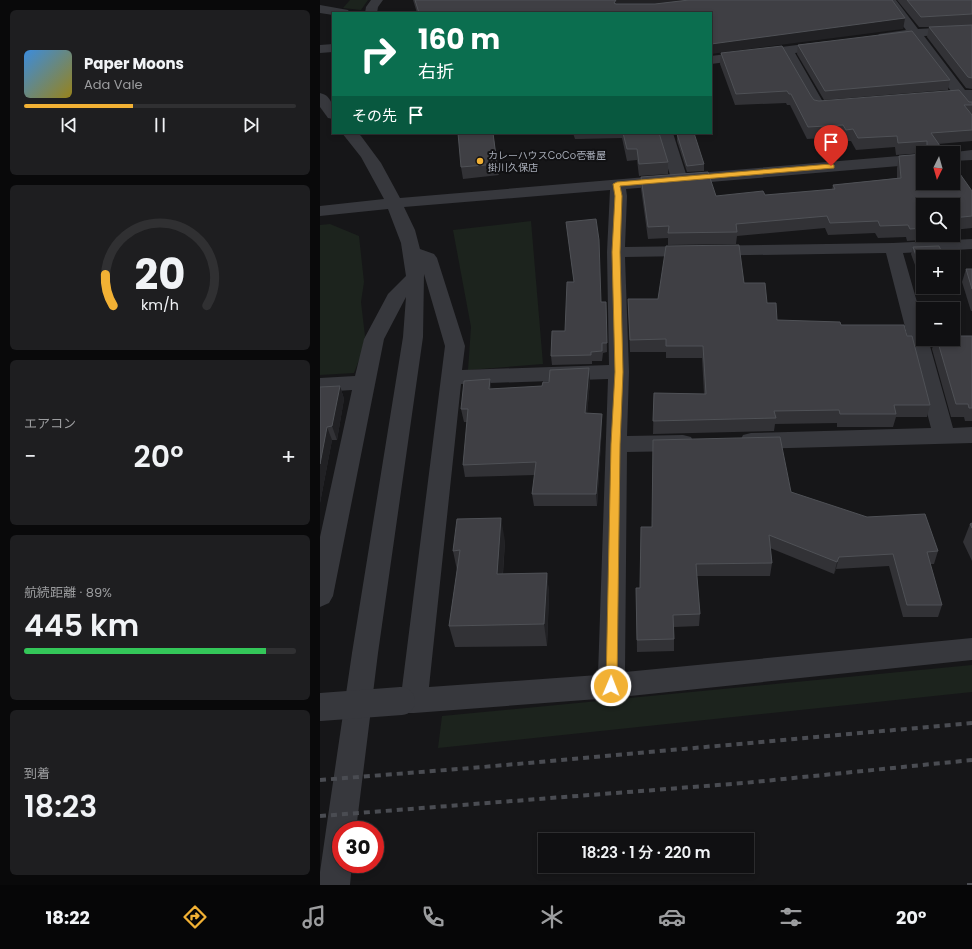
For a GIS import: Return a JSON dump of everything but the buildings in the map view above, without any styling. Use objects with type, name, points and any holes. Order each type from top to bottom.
[{"type":"street","points":[[371,12],[372,7],[377,0]]},
{"type":"street","points":[[890,0],[967,94],[972,109]]},
{"type":"street","points":[[320,9],[338,12]]},
{"type":"street","points":[[870,39],[916,33],[972,30]]},
{"type":"street","points":[[712,60],[840,43]]},
{"type":"street","points":[[320,45],[332,44]]},
{"type":"street","points":[[320,49],[332,48]]},
{"type":"street","points":[[787,51],[818,107],[850,104]]},
{"type":"street","points":[[921,98],[967,94]]},
{"type":"street","points":[[320,97],[332,115]]},
{"type":"street","points":[[320,107],[332,115]]},
{"type":"street","points":[[342,821],[365,653],[413,337],[413,265],[407,232],[394,203],[363,147],[351,134]]},
{"type":"street","points":[[665,134],[679,179]]},
{"type":"street","points":[[960,156],[972,155]]},
{"type":"street","points":[[320,211],[394,203],[916,160]]},
{"type":"street","points":[[611,686],[619,372],[616,252],[619,196],[617,184]]},
{"type":"street","points":[[616,252],[893,248],[972,244]]},
{"type":"street","points":[[893,248],[944,436]]},
{"type":"street","points":[[320,596],[374,339],[413,265],[428,258],[455,346],[408,701]]},
{"type":"street","points":[[451,377],[619,372]]},
{"type":"street","points":[[320,385],[364,382]]},
{"type":"street","points":[[733,442],[972,435]]},
{"type":"street","points":[[616,444],[702,442]]},
{"type":"street","points":[[320,707],[611,686],[972,649]]},
{"type":"street","points":[[334,885],[336,873]]},
{"type":"shaded area","points":[[350,0],[368,0],[361,10],[343,8]]},
{"type":"shaded area","points":[[531,221],[543,364],[468,370],[471,327],[453,230]]},
{"type":"shaded area","points":[[330,224],[359,236],[364,282],[361,302],[365,336],[361,355],[354,373],[320,375],[320,225]]},
{"type":"shaded area","points":[[972,665],[972,692],[438,748],[442,716]]},
{"type":"railway","points":[[320,780],[483,767],[972,723]]},
{"type":"railway","points":[[320,816],[744,783],[972,760]]},
{"type":"railway","points":[[967,885],[972,885]]},
{"type":"place","name":"カレーハウスCoCo壱番屋 掛川久保店","points":[[480,161]]},
{"type":"route","points":[[611,686],[619,372],[616,252],[619,196],[617,184],[831,166]]}]
